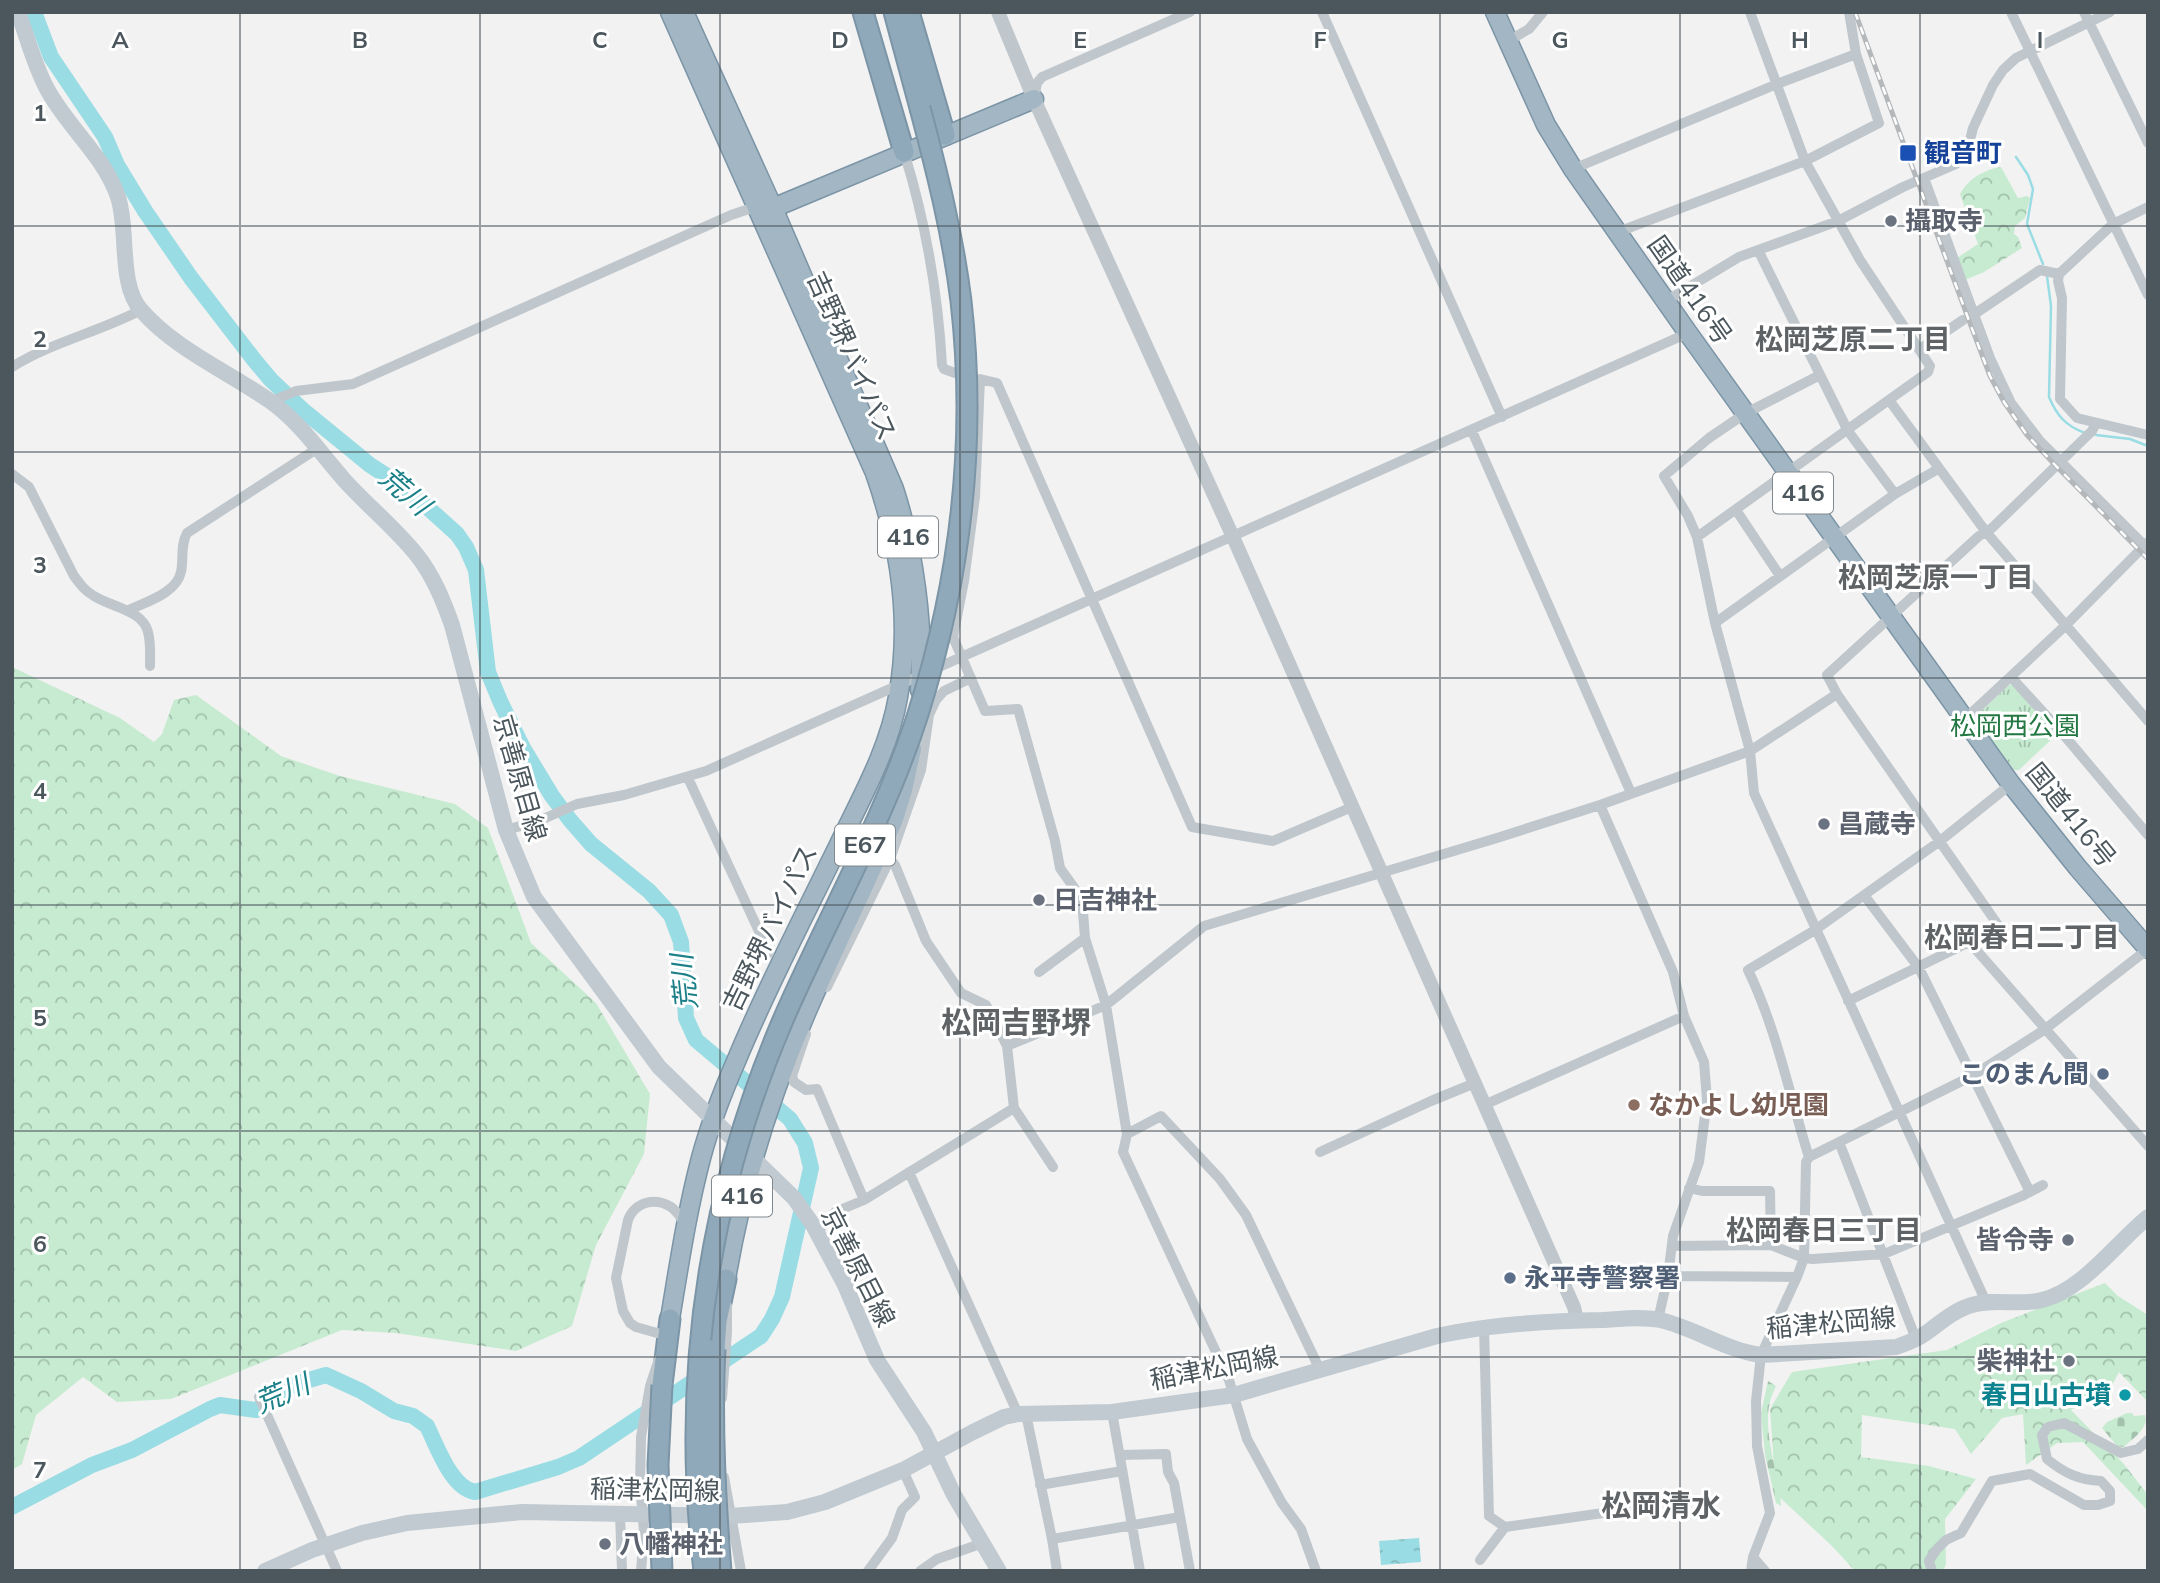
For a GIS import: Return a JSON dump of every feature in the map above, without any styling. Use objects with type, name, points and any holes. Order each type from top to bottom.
[{"type":"highway","name":"吉野堺バイパス","points":[[670,12],[766,209],[894,489],[908,536],[921,647],[921,674],[911,756],[903,790],[894,819],[810,1004],[766,1116],[742,1197],[726,1279]]},
{"type":"highway","name":"吉野堺バイパス","points":[[669,1318],[686,1225],[714,1120],[737,1058],[871,780],[894,716],[901,682],[904,638],[903,595],[895,540],[883,494],[684,12]]},
{"type":"highway","points":[[863,12],[904,152]]},
{"type":"highway","name":"E67","points":[[704,1571],[696,1472],[698,1357],[707,1276],[726,1186],[749,1106],[769,1053],[872,831],[908,744],[934,657],[954,568],[966,455],[967,416],[959,291],[949,230],[920,108],[892,12]]},
{"type":"highway","points":[[909,12],[945,135]]},
{"type":"highway","name":"国道416号","points":[[1495,12],[1546,125],[1573,169],[2011,784],[2078,868],[2148,949]]},
{"type":"highway","points":[[766,209],[1034,99]]},
{"type":"highway","points":[[721,1571],[713,1473],[713,1402],[721,1344],[717,1321],[726,1279]]},
{"type":"highway","points":[[663,1571],[656,1385],[669,1318]]},
{"type":"main road","name":"京善原目線","points":[[18,12],[46,87],[112,181],[122,210],[131,294],[141,310],[180,345],[273,400],[304,431],[346,482],[418,556],[443,598],[460,651],[506,830],[534,897],[663,1072],[794,1198],[818,1231],[877,1360],[924,1432],[954,1495],[999,1571]]},
{"type":"main road","name":"稲津松岡線","points":[[265,1571],[326,1545],[362,1533],[407,1523],[522,1512],[730,1516],[776,1514],[801,1509],[903,1470],[1004,1417],[1022,1414],[1112,1412],[1234,1395],[1437,1336],[1484,1327],[1644,1318],[1675,1324],[1739,1350],[1761,1355],[1896,1347],[1916,1339],[1970,1305],[1986,1302],[2032,1302],[2057,1295],[2084,1276],[2148,1217]]},
{"type":"street","points":[[998,12],[1034,99],[1233,537],[1475,1083],[1574,1307],[1577,1320]]},
{"type":"street","points":[[1034,99],[1037,82],[1042,77],[1190,12]]},
{"type":"street","points":[[1322,12],[1502,417]]},
{"type":"street","points":[[1508,41],[1529,29],[1543,12]]},
{"type":"street","points":[[1696,537],[1928,372],[1930,366],[1860,260],[1805,161],[1750,12]]},
{"type":"street","points":[[1618,232],[1805,161],[1879,123],[1856,54],[1849,12]]},
{"type":"street","points":[[2011,12],[2148,295]]},
{"type":"street","points":[[1666,301],[1739,257],[1838,221],[1903,187],[1956,164],[1968,148],[1973,128],[2003,70],[2016,58],[2087,17],[2110,12]]},
{"type":"street","points":[[2087,17],[2148,143]]},
{"type":"street","points":[[1573,169],[1856,54]]},
{"type":"street","points":[[904,152],[923,221],[936,303],[942,365],[944,369],[955,373]]},
{"type":"street","points":[[1924,178],[1968,318],[2011,403],[2040,441],[2147,546],[1964,720]]},
{"type":"street","points":[[2148,207],[2113,224],[2059,274],[2058,281],[2062,298],[2060,399],[2077,418],[2148,435]]},
{"type":"street","points":[[273,400],[296,391],[353,384],[731,215],[748,209],[766,209]]},
{"type":"street","points":[[1758,250],[1847,431],[1895,494]]},
{"type":"street","points":[[1920,349],[2040,270],[2059,274]]},
{"type":"street","points":[[12,367],[141,310]]},
{"type":"street","points":[[506,830],[541,820],[577,804],[688,778],[1688,333]]},
{"type":"street","points":[[1820,376],[1746,413],[1709,438],[1664,476],[1688,516],[1696,537],[1715,624],[1750,751],[1754,793],[1986,1302]]},
{"type":"street","points":[[1316,1571],[1301,1529],[1282,1503],[1247,1439],[1229,1380],[1123,1152],[1127,1134],[1106,1005],[1084,938],[1082,899],[1060,868],[1018,709],[985,711],[954,637],[975,497],[976,378],[997,383],[1192,827],[1273,841],[1352,807]]},
{"type":"street","points":[[1889,400],[1986,532],[2148,721]]},
{"type":"street","points":[[1848,1001],[1965,944],[1971,944],[1998,925],[1837,694],[1827,675],[1890,615],[1986,532],[2092,431],[2096,423]]},
{"type":"street","points":[[1472,430],[1631,793]]},
{"type":"street","points":[[127,611],[170,590],[176,583],[181,572],[181,553],[187,533],[318,448]]},
{"type":"street","points":[[1715,624],[1895,494],[1938,469]]},
{"type":"street","points":[[12,474],[29,487],[83,589],[143,621],[148,632],[150,666]]},
{"type":"street","points":[[1736,510],[1780,576]]},
{"type":"street","points":[[2011,677],[2148,835]]},
{"type":"street","points":[[864,1200],[817,1089],[806,1090],[798,1087],[792,1076],[828,978],[890,859],[921,770],[929,715],[944,691],[971,678]]},
{"type":"street","points":[[1007,1046],[1106,1005],[1204,926],[1497,838],[1750,751],[1837,694]]},
{"type":"street","points":[[688,778],[769,953]]},
{"type":"street","points":[[1809,1157],[1773,1028],[1748,970],[1815,930],[1940,841],[2011,784]]},
{"type":"street","points":[[1600,804],[1673,972],[1684,1016],[1704,1062],[1707,1100],[1699,1162],[1672,1236],[1668,1276],[1658,1320]]},
{"type":"street","points":[[890,859],[895,865],[926,941],[961,993],[986,1005],[1007,1046],[1014,1108],[1053,1167]]},
{"type":"street","points":[[1864,895],[1919,968],[2030,1192]]},
{"type":"street","points":[[1039,972],[1084,938]]},
{"type":"street","points":[[1971,944],[2148,1146]]},
{"type":"street","points":[[1751,1571],[1753,1557],[1770,1513],[1758,1446],[1756,1401],[1761,1355],[1804,1258],[1806,1162],[1809,1157],[1972,1076],[2044,1030],[2148,949]]},
{"type":"street","points":[[1484,1105],[1684,1016]]},
{"type":"street","points":[[1320,1152],[1475,1083]]},
{"type":"street","points":[[818,1231],[835,1212],[864,1200],[1014,1108]]},
{"type":"street","points":[[1127,1134],[1161,1116],[1220,1180],[1246,1215],[1320,1370]]},
{"type":"street","points":[[1839,1142],[1916,1339]]},
{"type":"street","points":[[909,1172],[1022,1414],[1040,1485],[1057,1571]]},
{"type":"street","points":[[1672,1246],[1771,1245],[1813,1259],[1884,1254],[2043,1185]]},
{"type":"street","points":[[1689,1188],[1702,1191],[1770,1191],[1771,1245]]},
{"type":"street","points":[[669,1318],[636,1327],[628,1319],[622,1305],[616,1278],[628,1220],[631,1213],[643,1203],[657,1203],[672,1208],[686,1225]]},
{"type":"street","points":[[1668,1276],[1797,1277]]},
{"type":"street","points":[[1484,1327],[1489,1516],[1505,1527],[1645,1507]]},
{"type":"street","points":[[721,1344],[724,1371],[722,1460],[741,1571]]},
{"type":"street","points":[[641,1571],[644,1531],[640,1437],[656,1385]]},
{"type":"street","points":[[262,1402],[337,1571]]},
{"type":"street","points":[[1112,1412],[1140,1571]]},
{"type":"street","points":[[1932,1571],[1929,1562],[1936,1550],[1946,1540],[1961,1533],[1992,1481],[2030,1474],[2084,1505],[2098,1505],[2110,1501],[2110,1491],[2101,1481],[2084,1480],[2062,1471],[2046,1459],[2042,1435],[2048,1427],[2064,1423],[2121,1453],[2138,1449],[2148,1440]]},
{"type":"street","points":[[1119,1455],[1166,1454],[1190,1571]]},
{"type":"street","points":[[868,1571],[892,1538],[902,1510],[915,1497],[903,1470]]},
{"type":"street","points":[[1040,1485],[1122,1471]]},
{"type":"street","points":[[620,1513],[622,1571]]},
{"type":"street","points":[[1052,1539],[1180,1517]]},
{"type":"street","points":[[1480,1560],[1505,1527]]},
{"type":"street","points":[[920,1571],[933,1567],[937,1559],[983,1543]]},
{"type":"street","points":[[1753,1557],[1765,1571]]},
{"type":"green space","points":[[2001,167],[2018,198],[2030,198],[2025,218],[2015,226],[2014,234],[2022,248],[1984,272],[1965,280],[1957,258],[1978,244],[1960,194],[1977,176]]},
{"type":"green space","points":[[12,667],[120,718],[154,742],[162,734],[174,700],[196,695],[281,756],[340,776],[455,804],[488,828],[531,943],[596,1003],[650,1094],[644,1154],[596,1245],[572,1326],[516,1351],[396,1333],[342,1330],[171,1399],[117,1402],[83,1377],[36,1415],[22,1464],[12,1470]]},
{"type":"green space","name":"松岡西公園","points":[[2009,685],[2014,685],[2055,732],[2055,736],[2019,770],[2014,770],[1978,721],[1977,715]]},
{"type":"green space","points":[[2105,1283],[2118,1296],[2148,1315],[2148,1402],[2119,1372],[2111,1387],[2071,1410],[2123,1463],[2148,1495],[2148,1511],[2083,1442],[2057,1443],[2026,1465],[2023,1414],[2002,1418],[1971,1454],[1955,1429],[1862,1415],[1861,1457],[1929,1466],[1976,1479],[1945,1519],[1946,1564],[1943,1571],[1855,1571],[1776,1494],[1770,1409],[1792,1372],[1947,1350],[2001,1323]]},
{"type":"green space","points":[[1768,1381],[1776,1386],[1770,1402],[1768,1426],[1781,1506],[1776,1503],[1765,1455],[1761,1413]]},
{"type":"green space","points":[[2127,1413],[2134,1416],[2145,1415],[2145,1425],[2124,1447],[2117,1446],[2102,1428],[2107,1422]]},
{"type":"water","points":[[1419,1538],[1421,1562],[1381,1565],[1379,1541]]},
{"type":"waterway","name":"荒川","points":[[12,1507],[92,1465],[132,1450],[210,1409],[220,1405],[256,1410],[272,1402],[292,1385],[326,1375],[361,1391],[394,1411],[413,1416],[427,1426],[452,1475],[466,1489],[475,1492],[558,1467],[579,1458],[761,1336],[782,1297],[811,1168],[805,1143],[790,1119],[696,1040],[686,1018],[681,942],[671,915],[649,891],[591,844],[552,796],[523,748],[488,672],[476,570],[466,547],[457,534],[407,489],[370,465],[304,411],[255,361],[191,278],[145,211],[117,165],[105,137],[51,57],[34,12]]},
{"type":"waterway","points":[[2016,157],[2028,175],[2033,189],[2027,224],[2043,264]]},
{"type":"waterway","points":[[2047,276],[2051,306],[2049,397],[2063,419],[2085,433]]},
{"type":"waterway","points":[[2096,435],[2130,439],[2148,446]]},
{"type":"railway","points":[[1855,12],[1990,376],[2027,435],[2148,559]]},
{"type":"place","name":"観音町","points":[[1908,153]]},
{"type":"place","name":"攝取寺","points":[[1891,221]]},
{"type":"place","name":"昌蔵寺","points":[[1824,824]]},
{"type":"place","name":"日吉神社","points":[[1039,900]]},
{"type":"place","name":"このまん間","points":[[2103,1074]]},
{"type":"place","name":"なかよし幼児園","points":[[1634,1105]]},
{"type":"place","name":"皆令寺","points":[[2068,1240]]},
{"type":"place","name":"永平寺警察署","points":[[1510,1278]]},
{"type":"place","name":"柴神社","points":[[2069,1361]]},
{"type":"place","name":"春日山古墳","points":[[2125,1395]]},
{"type":"place","name":"八幡神社","points":[[605,1544]]},
{"type":"district","name":"松岡芝原二丁目","points":[[1853,339]]},
{"type":"district","name":"松岡芝原一丁目","points":[[1936,577]]},
{"type":"district","name":"松岡春日二丁目","points":[[2022,937]]},
{"type":"district","name":"松岡吉野堺","points":[[1016,1023]]},
{"type":"district","name":"松岡春日三丁目","points":[[1824,1230]]},
{"type":"district","name":"松岡清水","points":[[1661,1506]]}]
